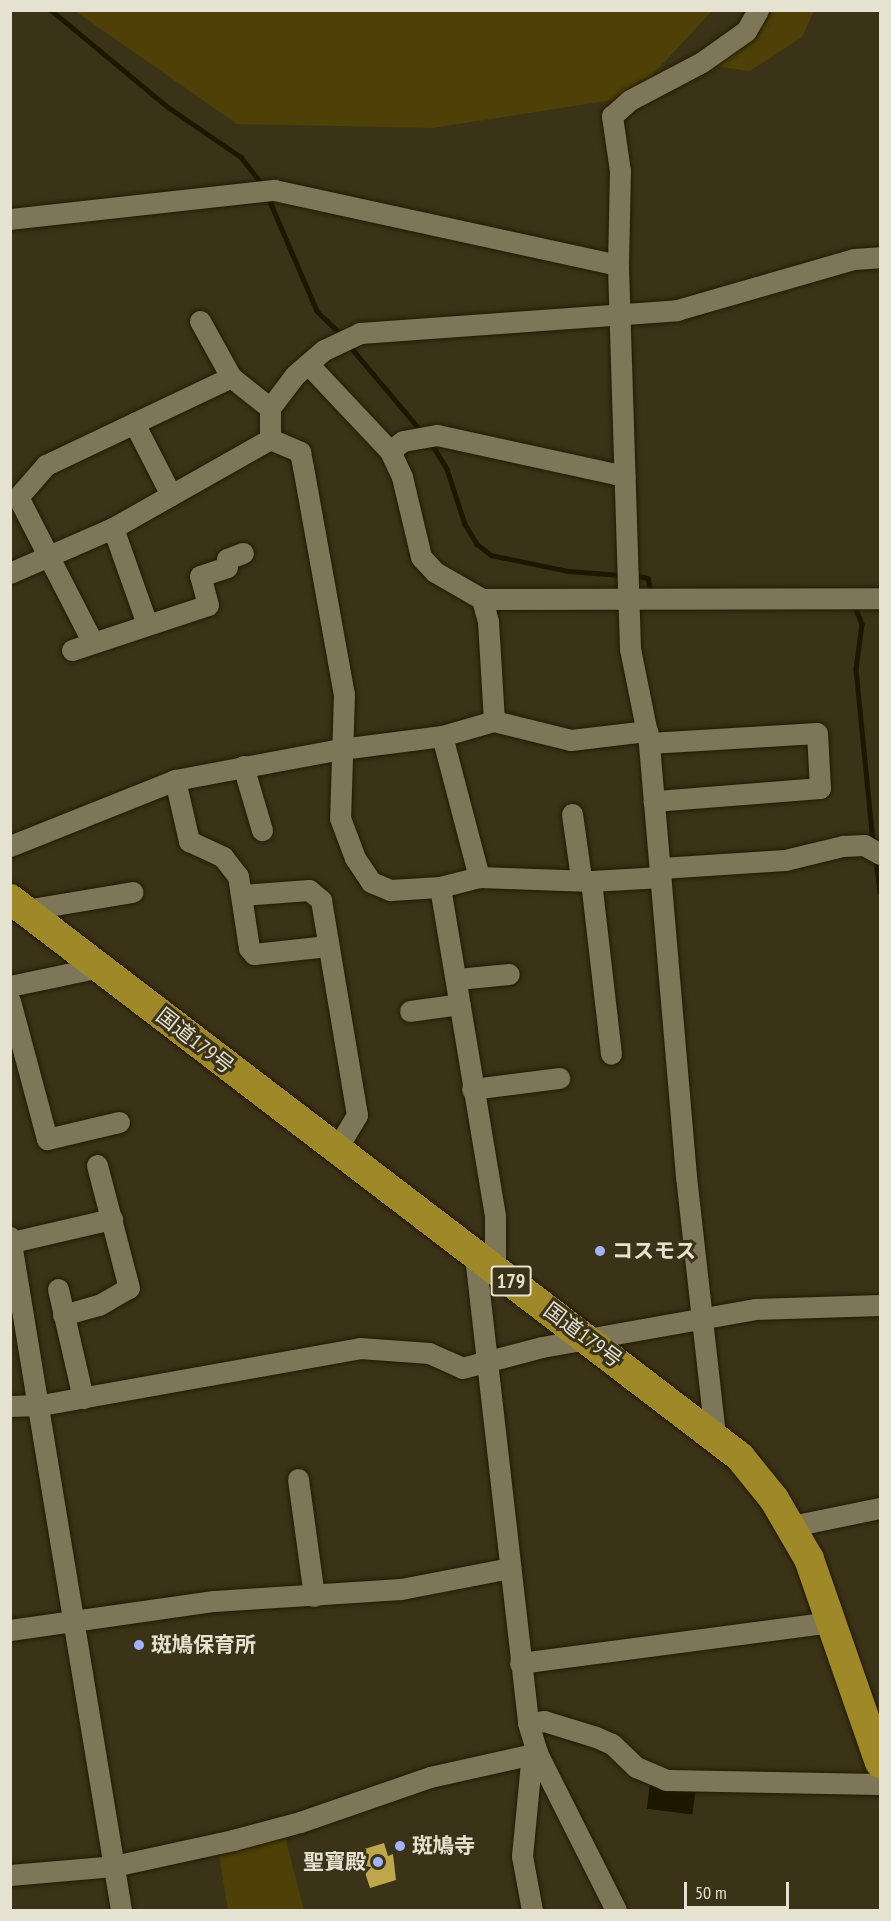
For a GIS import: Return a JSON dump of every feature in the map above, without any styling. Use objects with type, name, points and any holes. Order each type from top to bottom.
[{"type":"highway","name":"国道179号","points":[[18,904],[336,1150],[715,1436],[758,1478],[792,1526],[832,1622],[880,1763]]},
{"type":"street","points":[[715,1436],[702,1322],[648,737],[630,649],[618,265],[620,171],[612,116],[630,100],[702,62],[746,31],[758,10]]},
{"type":"street","points":[[10,219],[274,190],[618,265]]},
{"type":"street","points":[[270,439],[270,408],[308,364],[324,350],[360,333],[677,310],[854,260],[880,257]]},
{"type":"street","points":[[200,321],[231,377],[270,408]]},
{"type":"street","points":[[308,364],[390,451],[402,477],[421,557],[435,572],[482,599],[880,598]]},
{"type":"street","points":[[92,641],[18,497],[46,465],[231,377]]},
{"type":"street","points":[[134,423],[171,495]]},
{"type":"street","points":[[390,451],[403,441],[437,435],[625,476]]},
{"type":"street","points":[[10,573],[113,528],[270,439]]},
{"type":"street","points":[[270,439],[300,452],[344,694],[340,818],[355,858],[371,882],[390,890],[440,887],[478,877],[586,879],[785,860],[843,846],[864,845],[880,854]]},
{"type":"street","points":[[113,528],[147,624]]},
{"type":"street","points":[[72,650],[92,641],[208,605],[200,576],[227,567],[227,559],[243,553]]},
{"type":"street","points":[[482,599],[488,622],[494,721]]},
{"type":"street","points":[[10,846],[175,780],[341,748],[442,736],[494,721],[571,740],[818,733],[820,788],[654,801]]},
{"type":"street","points":[[442,736],[478,877]]},
{"type":"street","points":[[243,766],[262,830]]},
{"type":"street","points":[[175,780],[189,842],[228,862],[242,895],[249,948],[254,954],[328,946]]},
{"type":"street","points":[[572,814],[586,879],[611,1054]]},
{"type":"street","points":[[440,887],[495,1216],[485,1263],[488,1364],[528,1723],[537,1753],[616,1911]]},
{"type":"street","points":[[18,904],[132,892]]},
{"type":"street","points":[[242,895],[316,892],[328,946],[357,1115],[336,1150]]},
{"type":"street","points":[[10,986],[100,967]]},
{"type":"street","points":[[457,979],[509,974]]},
{"type":"street","points":[[10,1001],[47,1139],[119,1122]]},
{"type":"street","points":[[410,1011],[460,1004]]},
{"type":"street","points":[[472,1089],[559,1078]]},
{"type":"street","points":[[63,1315],[99,1305],[129,1288],[97,1165]]},
{"type":"street","points":[[112,1219],[11,1240],[41,1405],[121,1911]]},
{"type":"street","points":[[58,1289],[83,1398]]},
{"type":"street","points":[[10,1406],[41,1405],[360,1348],[429,1353],[462,1368],[488,1364],[542,1347],[702,1322],[755,1309],[880,1305]]},
{"type":"street","points":[[298,1479],[314,1596]]},
{"type":"street","points":[[792,1526],[880,1508]]},
{"type":"street","points":[[10,1630],[214,1601],[314,1596],[401,1588],[510,1568]]},
{"type":"street","points":[[520,1663],[832,1622]]},
{"type":"street","points":[[528,1723],[544,1721],[596,1737],[612,1744],[636,1767],[666,1780],[880,1784]]},
{"type":"street","points":[[10,1875],[114,1866],[300,1822],[430,1777],[537,1753]]},
{"type":"street","points":[[532,1911],[522,1856],[531,1762],[537,1753]]},
{"type":"shaded area","points":[[75,11],[712,11],[632,97],[433,128],[237,124]]},
{"type":"shaded area","points":[[770,11],[814,11],[802,37],[750,71],[707,65],[765,21]]},
{"type":"shaded area","points":[[650,1783],[696,1789],[692,1814],[647,1809]]},
{"type":"shaded area","points":[[284,1833],[304,1910],[228,1910],[218,1849]]},
{"type":"building","name":"聖寶殿","points":[[384,1843],[388,1856],[393,1854],[396,1880],[370,1888],[358,1851]]},
{"type":"waterway","points":[[51,10],[168,107],[241,157],[262,184]]},
{"type":"waterway","points":[[268,197],[317,311],[342,335]]},
{"type":"waterway","points":[[348,344],[422,432]]},
{"type":"waterway","points":[[431,443],[447,469],[465,524],[477,544],[491,555],[568,571],[621,575]]},
{"type":"waterway","points":[[633,575],[648,578],[651,593]]},
{"type":"waterway","points":[[854,604],[862,624],[856,669],[873,841]]},
{"type":"waterway","points":[[876,859],[880,892]]},
{"type":"place","name":"コスモス","points":[[600,1251]]},
{"type":"place","name":"斑鳩保育所","points":[[139,1645]]},
{"type":"place","name":"斑鳩寺","points":[[400,1846]]},
{"type":"place","name":"聖寶殿","points":[[378,1862]]}]
